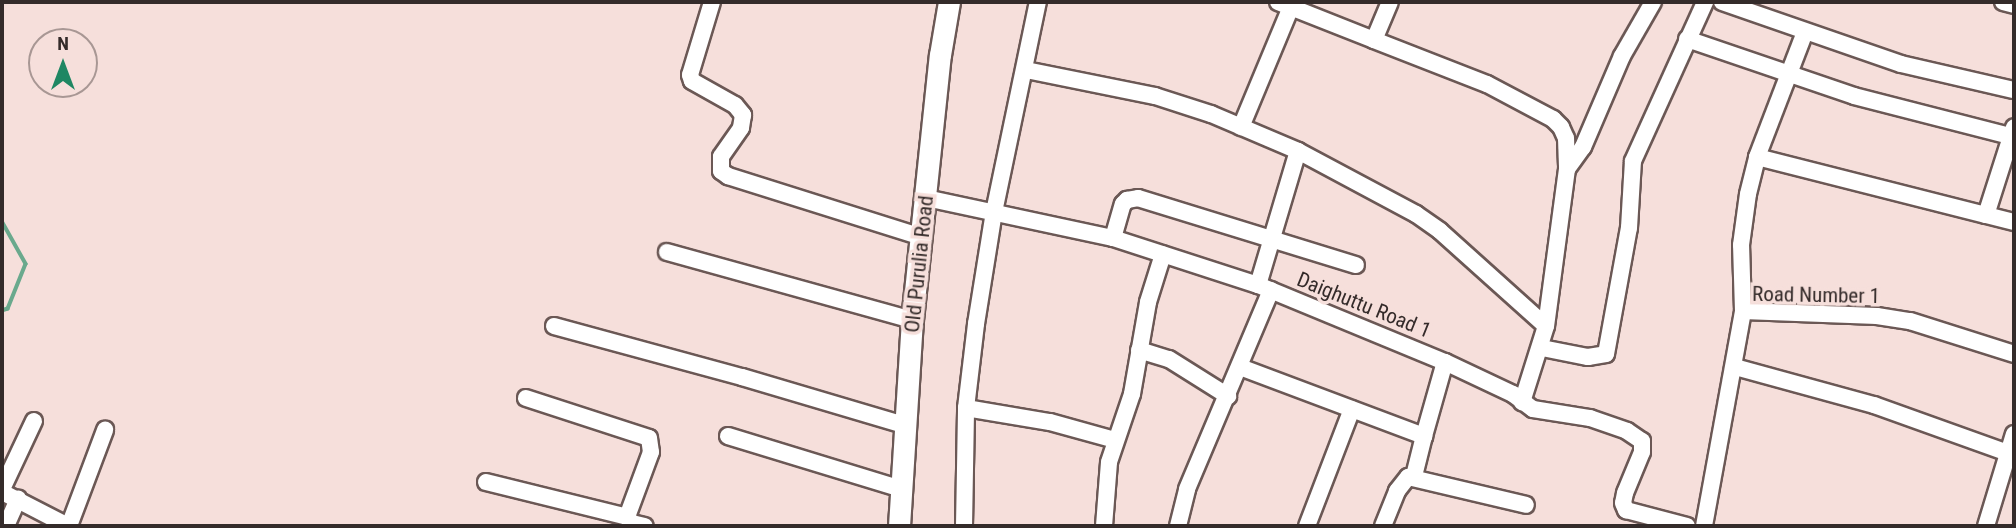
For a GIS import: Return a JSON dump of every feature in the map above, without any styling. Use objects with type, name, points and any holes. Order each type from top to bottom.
[{"type":"main road","name":"Old Purulia Road","points":[[899,526],[912,320],[940,55],[949,2]]},
{"type":"street","points":[[712,2],[690,75],[692,81],[735,105],[743,115],[741,128],[721,157],[721,171],[728,176],[921,237]]},
{"type":"street","points":[[964,526],[966,408],[994,212],[1026,70],[1038,2]]},
{"type":"street","points":[[1374,40],[1390,2]]},
{"type":"street","points":[[1567,169],[1583,147],[1622,56],[1653,2]]},
{"type":"street","points":[[1542,348],[1588,357],[1606,354],[1629,228],[1633,161],[1705,2]]},
{"type":"street","points":[[1723,2],[1901,64],[2014,90]]},
{"type":"street","points":[[2003,2],[2014,5]]},
{"type":"street","points":[[1241,127],[1284,3],[1486,84],[1553,119],[1566,138],[1567,169],[1542,348],[1522,402]]},
{"type":"street","points":[[1743,311],[1741,245],[1748,194],[1757,157],[1805,32]]},
{"type":"street","points":[[1687,39],[1789,76],[1935,119],[2013,134],[1986,215]]},
{"type":"street","points":[[1026,70],[1155,96],[1298,151],[1416,214],[1440,231],[1546,326]]},
{"type":"street","points":[[1178,526],[1187,489],[1240,367],[1264,288],[1271,238],[1298,151]]},
{"type":"street","points":[[1757,157],[2014,222]]},
{"type":"street","name":"Daighuttu Road 1","points":[[926,198],[1113,238],[1163,254],[1264,288],[1445,362],[1544,412],[1590,418],[1637,435],[1642,441],[1642,452],[1623,503],[1626,510],[1658,523],[1687,526]]},
{"type":"street","points":[[1113,238],[1123,204],[1131,198],[1191,212],[1356,265]]},
{"type":"street","points":[[667,252],[912,320]]},
{"type":"street","points":[[1104,526],[1105,487],[1115,440],[1132,394],[1148,302],[1163,254]]},
{"type":"street","name":"Road Number 1","points":[[1704,526],[1735,367],[1743,311],[1877,316],[1910,321],[2014,354]]},
{"type":"street","points":[[554,326],[904,425]]},
{"type":"street","points":[[1139,351],[1169,359],[1228,396]]},
{"type":"street","points":[[1414,476],[1445,362]]},
{"type":"street","points":[[1240,367],[1424,436]]},
{"type":"street","points":[[1735,367],[1874,405],[2011,454]]},
{"type":"street","points":[[526,398],[649,438],[651,452],[627,517]]},
{"type":"street","points":[[966,408],[1050,422],[1115,440]]},
{"type":"street","points":[[1307,526],[1352,409]]},
{"type":"street","points":[[34,421],[2,490],[69,526],[104,430]]},
{"type":"street","points":[[1986,526],[2011,454],[2014,434]]},
{"type":"street","points":[[729,436],[901,489]]},
{"type":"street","points":[[1383,526],[1401,482],[1414,476],[1526,505]]},
{"type":"street","points":[[486,482],[627,517],[632,523],[645,526]]},
{"type":"street","points":[[5,526],[18,499]]},
{"type":"waterway","points":[[2,221],[26,264],[8,309],[2,311]]}]
